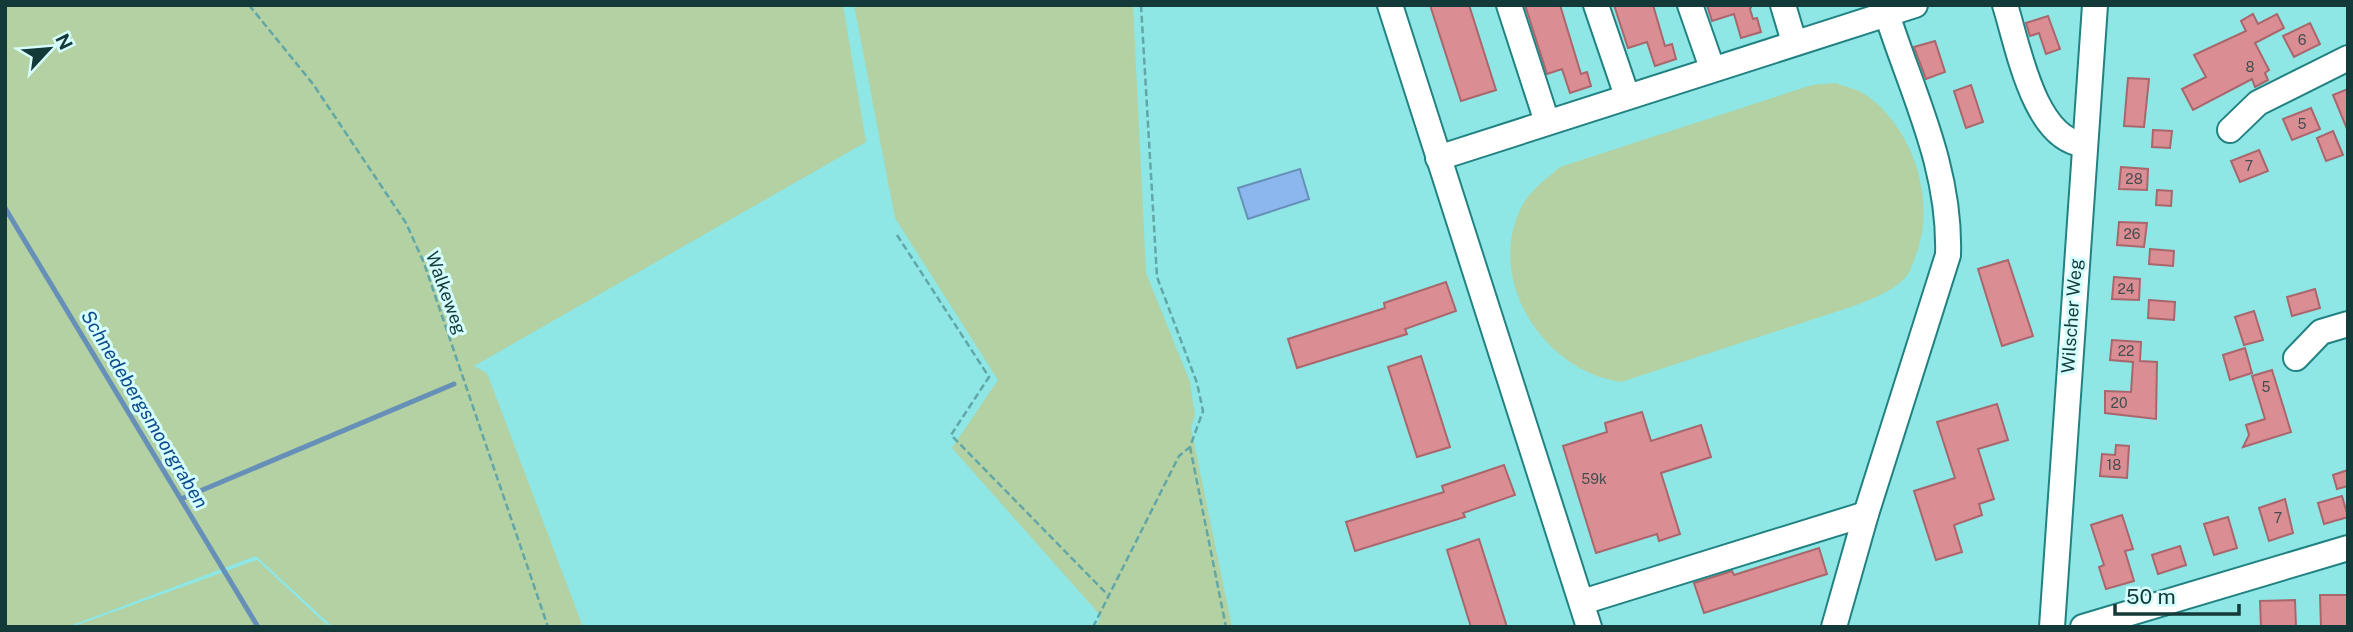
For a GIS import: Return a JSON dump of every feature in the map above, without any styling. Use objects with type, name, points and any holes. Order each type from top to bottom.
[{"type":"street","points":[[1390,5],[1589,627]]},
{"type":"street","points":[[1509,5],[1547,122]]},
{"type":"street","points":[[1596,5],[1627,96]]},
{"type":"street","points":[[1690,5],[1712,68]]},
{"type":"street","points":[[1783,5],[1794,41]]},
{"type":"street","points":[[1438,158],[1885,10],[1915,5]]},
{"type":"street","points":[[2005,5],[2035,98],[2048,125],[2069,143],[2083,144]]},
{"type":"street","name":"Wilscher Weg","points":[[2052,627],[2083,144],[2095,5]]},
{"type":"street","points":[[1833,627],[1948,255],[1949,214],[1936,156],[1885,10]]},
{"type":"street","points":[[2230,130],[2258,103],[2348,58]]},
{"type":"street","points":[[2297,358],[2321,332],[2348,324]]},
{"type":"street","points":[[1592,599],[1866,514]]},
{"type":"street","points":[[2083,627],[2348,548]]},
{"type":"path","name":"Walkeweg","points":[[249,5],[313,84],[406,223],[424,263],[548,627]]},
{"type":"path","points":[[1141,5],[1157,277],[1197,383],[1203,411],[1191,447],[1226,627]]},
{"type":"path","points":[[897,235],[989,377],[951,435],[1109,596]]},
{"type":"path","points":[[1093,627],[1179,456],[1191,447]]},
{"type":"green space","points":[[5,5],[843,5],[866,142],[474,366],[487,373],[583,627],[333,627],[256,556],[67,627],[5,627]]},
{"type":"green space","points":[[854,5],[1133,5],[1146,273],[1190,382],[1195,415],[1191,428],[1232,627],[1096,627],[1101,616],[952,448],[998,380],[895,218]]},
{"type":"green space","points":[[1836,83],[1863,93],[1882,109],[1896,125],[1916,164],[1924,208],[1923,229],[1909,273],[1899,284],[1857,305],[1621,382],[1594,375],[1569,361],[1547,342],[1530,320],[1517,294],[1511,266],[1512,238],[1520,210],[1543,181],[1560,167],[1812,85]]},
{"type":"green space","points":[[257,560],[329,627],[72,627]]},
{"type":"water","points":[[1300,169],[1309,199],[1248,219],[1238,188]]},
{"type":"building","points":[[1430,5],[1469,5],[1496,90],[1461,101]]},
{"type":"building","points":[[1525,5],[1560,5],[1581,74],[1587,72],[1591,86],[1570,93],[1562,69],[1547,74]]},
{"type":"building","points":[[1614,5],[1653,5],[1665,46],[1672,44],[1676,59],[1655,66],[1647,42],[1628,48]]},
{"type":"building","points":[[1707,5],[1752,5],[1750,9],[1753,19],[1757,18],[1761,32],[1741,38],[1734,14],[1712,21]]},
{"type":"building","points":[[2253,14],[2258,24],[2277,14],[2284,28],[2255,43],[2269,70],[2265,73],[2268,80],[2255,87],[2252,79],[2193,110],[2182,89],[2206,77],[2194,55],[2246,31],[2241,21]]},
{"type":"building","points":[[2048,16],[2060,49],[2046,54],[2039,33],[2030,36],[2026,23]]},
{"type":"building","points":[[2310,23],[2320,44],[2294,57],[2283,36]]},
{"type":"building","points":[[1935,41],[1945,72],[1926,79],[1914,47]]},
{"type":"building","points":[[2128,78],[2149,79],[2144,127],[2124,126]]},
{"type":"building","points":[[1971,85],[1983,122],[1966,128],[1954,91]]},
{"type":"building","points":[[2348,89],[2348,129],[2347,129],[2333,95]]},
{"type":"building","points":[[2311,108],[2320,129],[2292,140],[2283,119]]},
{"type":"building","points":[[2153,130],[2172,131],[2170,148],[2152,147]]},
{"type":"building","points":[[2333,131],[2343,155],[2326,161],[2317,138]]},
{"type":"building","points":[[2259,150],[2268,171],[2240,182],[2231,161]]},
{"type":"building","points":[[2121,167],[2148,169],[2147,190],[2119,189]]},
{"type":"building","points":[[2157,190],[2172,191],[2171,206],[2156,205]]},
{"type":"building","points":[[2119,222],[2147,223],[2144,247],[2117,245]]},
{"type":"building","points":[[2150,249],[2174,251],[2173,266],[2149,264]]},
{"type":"building","points":[[2008,260],[2033,336],[2002,346],[1978,269]]},
{"type":"building","points":[[2114,277],[2140,279],[2139,300],[2112,299]]},
{"type":"building","points":[[1446,282],[1456,311],[1405,329],[1407,334],[1297,368],[1288,339],[1385,308],[1384,303]]},
{"type":"building","points":[[2315,289],[2320,308],[2292,316],[2287,297]]},
{"type":"building","points":[[2149,300],[2175,302],[2174,320],[2148,318]]},
{"type":"building","points":[[2254,311],[2263,340],[2244,345],[2235,317]]},
{"type":"building","points":[[2112,340],[2141,342],[2140,361],[2157,362],[2156,419],[2105,413],[2105,391],[2131,392],[2133,362],[2110,360]]},
{"type":"building","points":[[2245,348],[2252,373],[2230,380],[2223,355]]},
{"type":"building","points":[[1421,356],[1450,447],[1417,457],[1388,367]]},
{"type":"building","points":[[2272,370],[2291,432],[2243,447],[2249,435],[2246,425],[2265,419],[2252,376]]},
{"type":"building","points":[[1997,404],[2008,440],[1978,449],[1994,499],[1979,504],[1982,515],[1954,525],[1962,552],[1936,560],[1914,491],[1955,478],[1937,422]]},
{"type":"building","points":[[1642,412],[1651,441],[1701,425],[1711,457],[1661,473],[1680,534],[1659,541],[1657,534],[1596,553],[1563,446],[1607,432],[1605,423]]},
{"type":"building","points":[[2116,445],[2129,446],[2127,478],[2100,476],[2102,454],[2115,455]]},
{"type":"building","points":[[1504,465],[1515,495],[1463,513],[1465,517],[1355,551],[1346,522],[1444,492],[1442,486]]},
{"type":"building","points":[[2348,470],[2348,486],[2337,489],[2333,475]]},
{"type":"building","points":[[2342,496],[2348,517],[2324,524],[2318,503]]},
{"type":"building","points":[[2285,499],[2293,533],[2269,541],[2259,508]]},
{"type":"building","points":[[2122,515],[2133,549],[2125,551],[2134,581],[2106,589],[2099,567],[2104,565],[2091,525]]},
{"type":"building","points":[[2228,517],[2237,548],[2214,555],[2204,524]]},
{"type":"building","points":[[1479,539],[1507,627],[1471,627],[1447,550]]},
{"type":"building","points":[[2180,546],[2186,565],[2158,574],[2152,555]]},
{"type":"building","points":[[1819,548],[1827,574],[1704,613],[1694,583],[1732,571],[1734,575]]},
{"type":"building","points":[[2320,595],[2348,595],[2348,626],[2321,627]]},
{"type":"building","points":[[2295,600],[2296,627],[2261,627],[2260,601]]},
{"type":"waterway","name":"Schnedebergsmoorgraben","points":[[5,208],[258,627]]},
{"type":"waterway","points":[[181,499],[454,384]]}]
